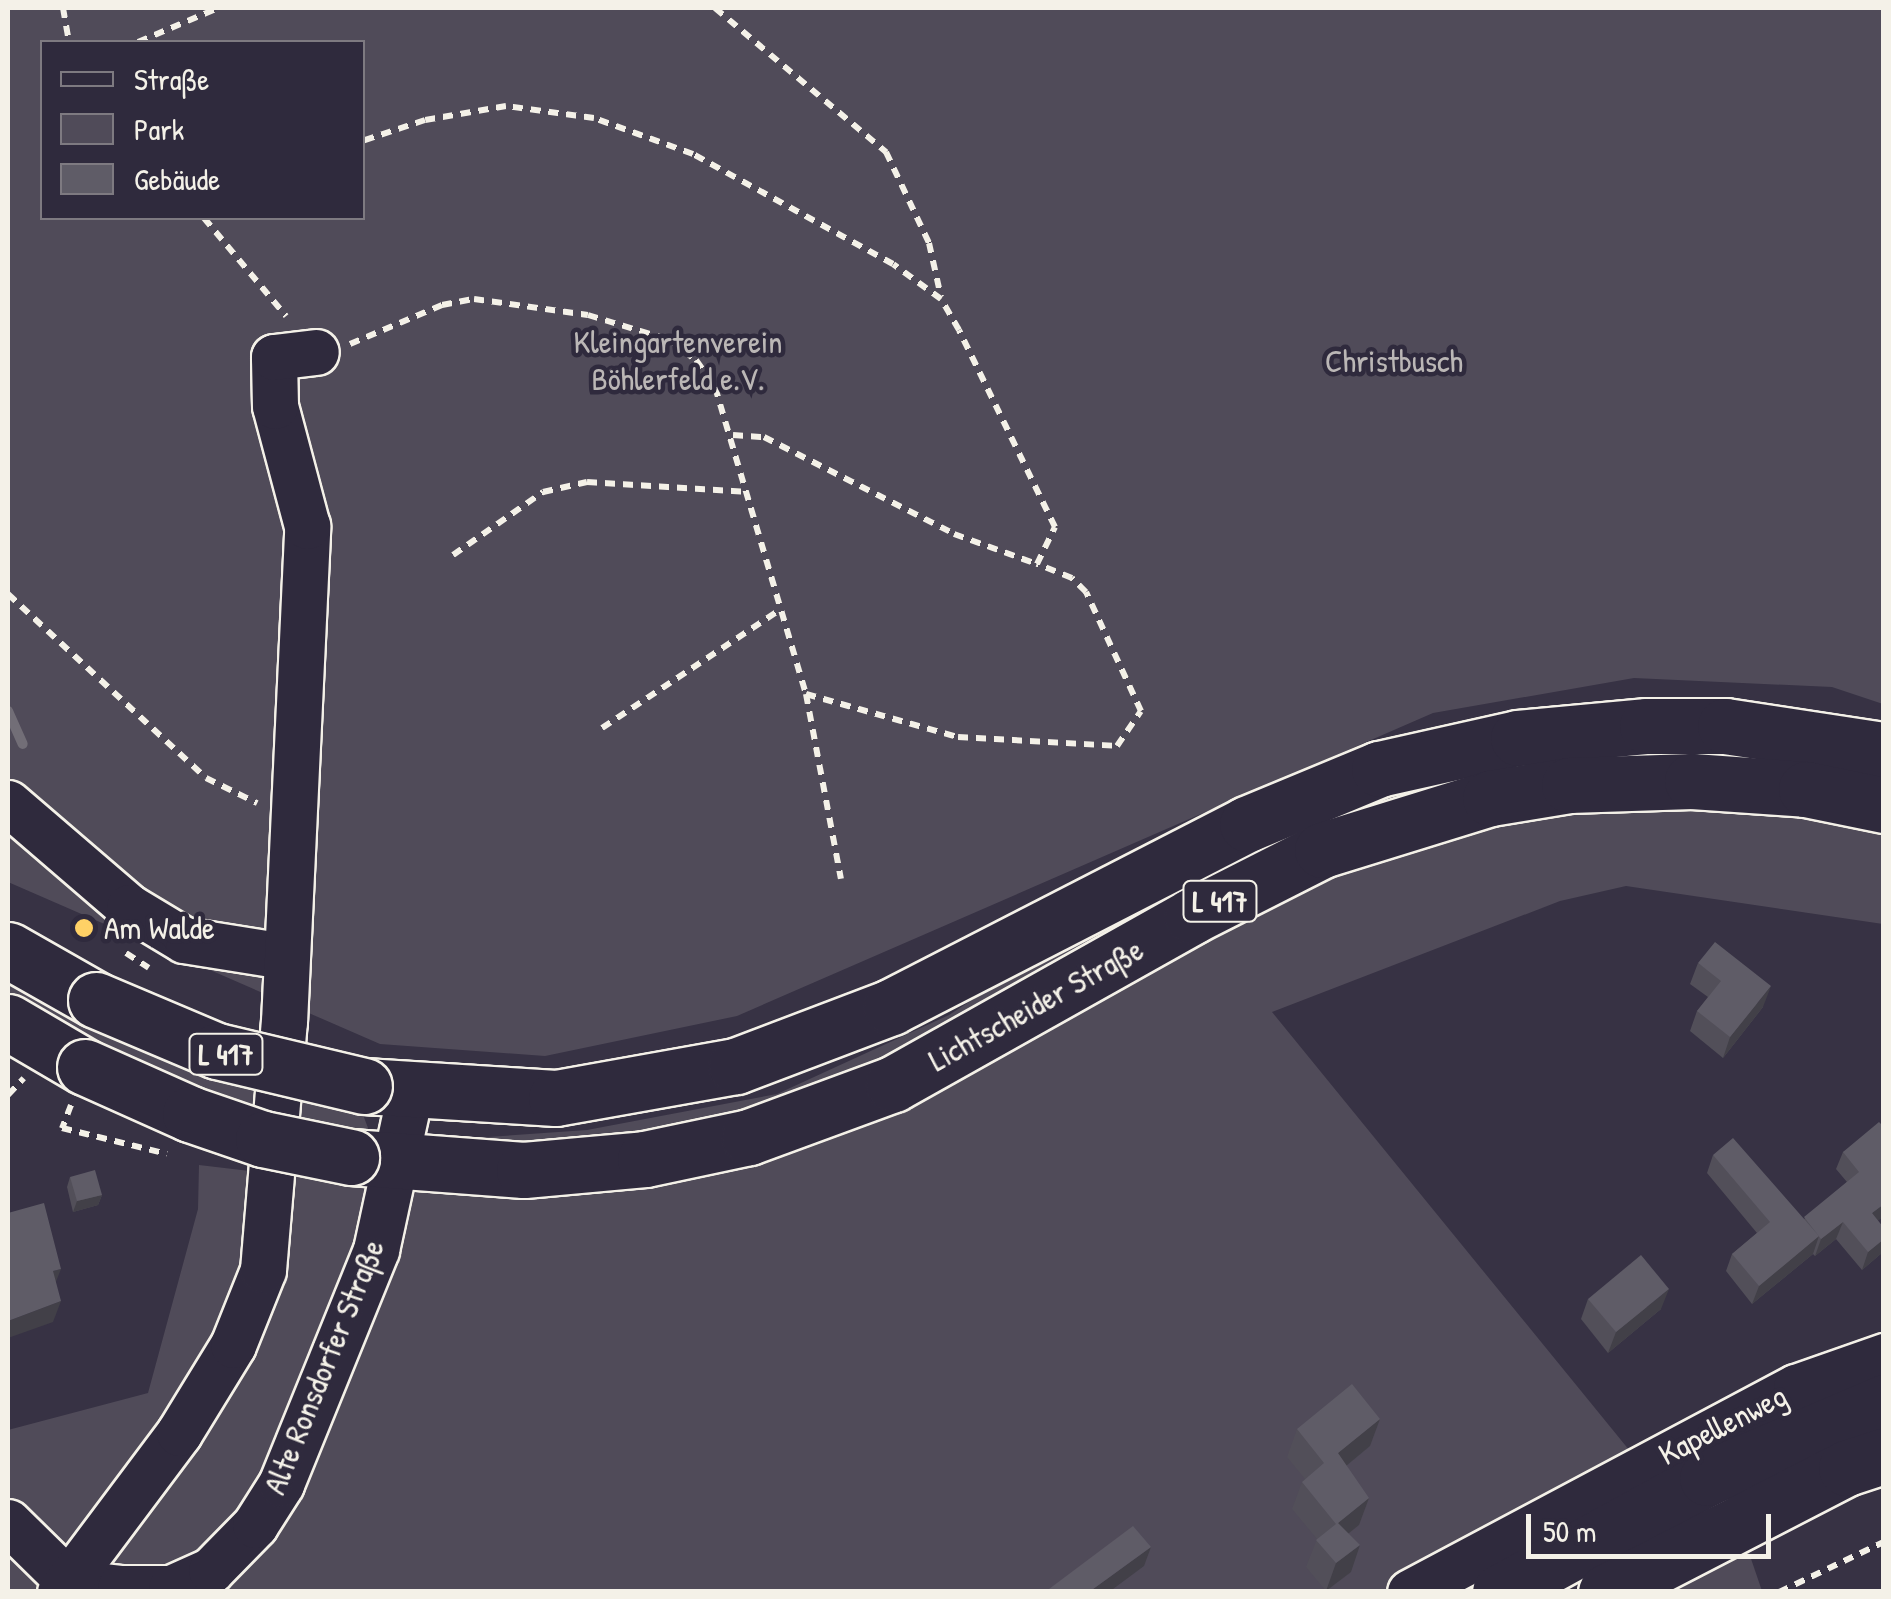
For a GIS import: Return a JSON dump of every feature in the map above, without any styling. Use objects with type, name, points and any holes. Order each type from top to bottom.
[{"type":"main road","name":"Lichtscheider Straße","points":[[387,1089],[519,1098],[616,1092],[809,1042],[971,968],[1247,824],[1379,769],[1518,738],[1647,726],[1725,726],[1884,750]]},
{"type":"main road","name":"Lichtscheider Straße","points":[[373,1160],[524,1170],[594,1166],[683,1154],[820,1114],[976,1042],[1192,916],[1306,858],[1392,824],[1490,798],[1569,785],[1692,781],[1806,789],[1884,805]]},
{"type":"main road","name":"L 417","points":[[8,950],[96,1000],[217,1051],[387,1089]]},
{"type":"main road","name":"L 417","points":[[8,1022],[85,1067],[153,1100],[263,1139],[373,1160]]},
{"type":"main road","points":[[1500,1592],[1557,1554],[1707,1478],[1884,1402]]},
{"type":"main road","points":[[1606,1592],[1846,1468],[1884,1456]]},
{"type":"street","points":[[8,1522],[64,1587],[179,1434],[233,1345],[263,1270],[307,526],[276,406],[274,357],[316,352]]},
{"type":"street","points":[[8,803],[129,908],[184,940],[284,956]]},
{"type":"street","name":"Alte Ronsdorfer Straße","points":[[64,1587],[170,1588],[211,1570],[255,1526],[281,1484],[376,1250],[373,1160],[387,1089]]},
{"type":"street","name":"Kapellenweg","points":[[1410,1592],[1796,1387],[1884,1356]]},
{"type":"path","points":[[63,8],[69,40]]},
{"type":"path","points":[[143,40],[218,8]]},
{"type":"path","points":[[714,8],[886,152],[929,243],[941,299],[1055,527],[1037,564]]},
{"type":"path","points":[[365,140],[426,120],[506,106],[594,118],[709,162],[894,264],[941,299]]},
{"type":"path","points":[[206,220],[316,352],[474,299],[636,326],[696,360],[715,387],[750,492],[806,694],[841,880]]},
{"type":"path","points":[[733,434],[764,437],[954,534],[1072,578],[1086,592],[1141,711],[1117,746],[958,737],[806,694]]},
{"type":"path","points":[[453,554],[543,492],[587,482],[750,492]]},
{"type":"path","points":[[8,594],[206,778],[290,819]]},
{"type":"path","points":[[602,728],[781,609]]},
{"type":"path","points":[[66,1119],[62,1128],[188,1160]]},
{"type":"path","points":[[1779,1592],[1884,1542]]},
{"type":"green space","name":"Christbusch","points":[[8,8],[1883,8],[1883,704],[1832,687],[1634,678],[1433,713],[737,1016],[545,1056],[380,1044],[8,882]]},
{"type":"green space","points":[[1662,744],[1883,769],[1883,784],[1534,770],[859,1072],[779,1101],[626,1136],[555,1144],[459,1139],[587,1130],[777,1094],[949,1015],[1033,960],[1217,861],[1398,786]]},
{"type":"green space","points":[[1701,798],[1883,827],[1883,924],[1626,886],[1560,901],[1272,1012],[1634,1456],[1430,1591],[8,1592],[8,1430],[148,1393],[198,1209],[199,1165],[446,1194],[707,1175],[872,1114],[1292,886],[1484,820]]},
{"type":"green space","points":[[8,973],[362,1112],[368,1128],[360,1137],[176,1087],[8,998]]},
{"type":"green space","points":[[1747,1547],[1762,1591],[1675,1592]]},
{"type":"building","points":[[1715,942],[1771,986],[1730,1037],[1697,1011],[1721,981],[1698,963]]},
{"type":"building","points":[[1879,1122],[1884,1127],[1884,1204],[1872,1213],[1884,1228],[1884,1239],[1868,1252],[1843,1222],[1821,1239],[1804,1217],[1859,1172],[1843,1152]]},
{"type":"building","points":[[1733,1138],[1819,1236],[1759,1286],[1732,1254],[1770,1222],[1713,1155]]},
{"type":"building","points":[[95,1170],[102,1195],[77,1201],[70,1177]]},
{"type":"building","points":[[44,1203],[61,1269],[53,1271],[61,1301],[8,1321],[8,1213]]},
{"type":"building","points":[[1641,1255],[1669,1289],[1616,1332],[1588,1299]]},
{"type":"building","points":[[1352,1384],[1380,1419],[1338,1453],[1369,1498],[1338,1523],[1360,1545],[1336,1563],[1316,1540],[1336,1524],[1302,1482],[1324,1463],[1297,1429]]},
{"type":"building","points":[[1133,1526],[1151,1547],[1089,1592],[1045,1592]]},
{"type":"waterway","points":[[8,711],[23,744]]},
{"type":"place","name":"Am Walde","points":[[84,928]]},
{"type":"park label","name":"Kleingartenverein Böhlerfeld e.V.","points":[[678,362]]}]
